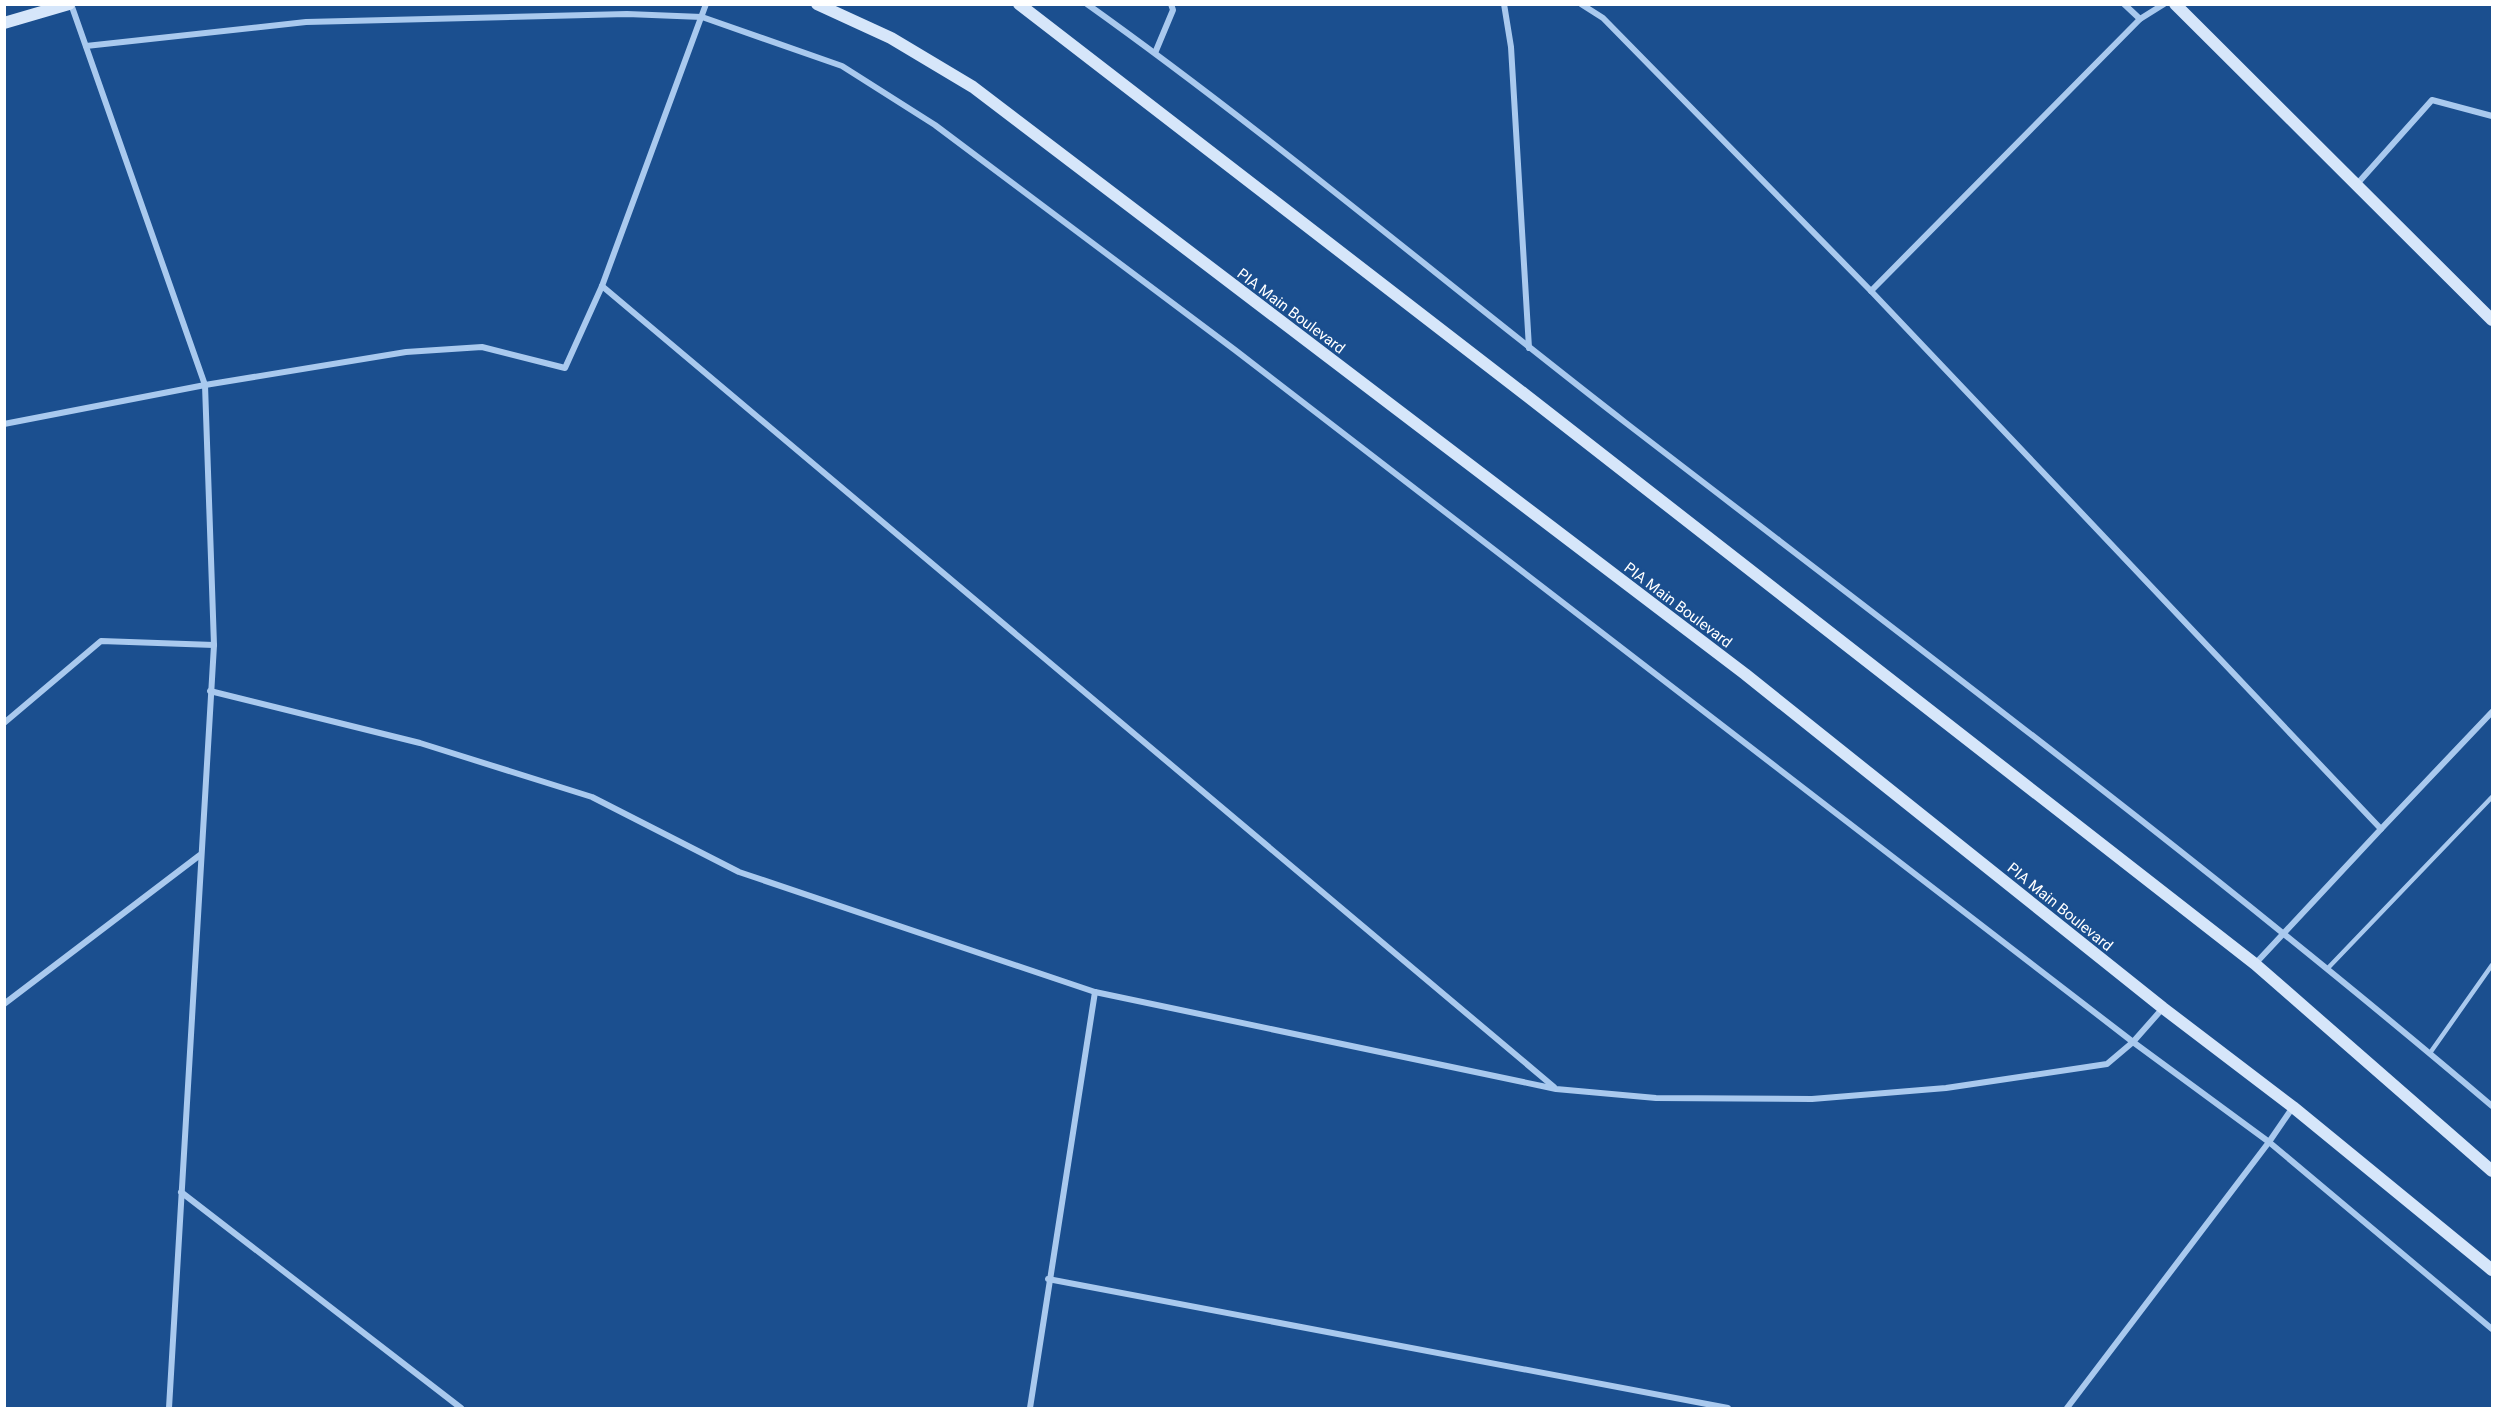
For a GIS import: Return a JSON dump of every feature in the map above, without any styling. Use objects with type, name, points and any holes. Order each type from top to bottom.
[{"type":"main road","points":[[4,23],[70,4]]},
{"type":"main road","name":"PIA Main Boulevard","points":[[817,4],[891,38],[973,87],[1745,674],[2163,1008],[2293,1107],[2493,1270]]},
{"type":"main road","points":[[1019,4],[1518,388],[2255,964],[2493,1171]]},
{"type":"main road","points":[[2175,4],[2358,183],[2493,320]]},
{"type":"street","points":[[70,4],[205,385],[214,645],[169,1408]]},
{"type":"street","points":[[4,424],[205,385],[406,352],[482,347],[565,368],[602,286],[706,4]]},
{"type":"street","points":[[1087,4],[1214,96],[1529,348],[2284,933],[2493,1106]]},
{"type":"street","points":[[1155,53],[1173,10],[1171,4]]},
{"type":"street","points":[[1504,4],[1511,47],[1529,348]]},
{"type":"street","points":[[1581,4],[1603,18],[1871,291],[2381,829]]},
{"type":"street","points":[[2124,4],[2140,19]]},
{"type":"street","points":[[1871,291],[2140,19],[2164,4]]},
{"type":"street","points":[[86,46],[306,22],[627,14],[702,17],[842,66],[935,125],[1235,350],[2133,1042],[2269,1142],[2493,1329]]},
{"type":"street","points":[[2358,183],[2432,100],[2493,116]]},
{"type":"street","points":[[602,286],[1556,1089]]},
{"type":"street","points":[[4,723],[100,641],[214,645]]},
{"type":"street","points":[[210,691],[420,743],[592,797],[739,872],[1095,992],[1556,1089],[1656,1098],[1812,1099],[1946,1088],[2107,1064],[2133,1042],[2163,1008]]},
{"type":"street","points":[[2255,964],[2493,712]]},
{"type":"street","points":[[4,1004],[200,855]]},
{"type":"street","points":[[1029,1408],[1095,992]]},
{"type":"street","points":[[2078,1408],[2070,1406],[2293,1107]]},
{"type":"street","points":[[181,1192],[461,1408]]},
{"type":"street","points":[[1048,1279],[1728,1408]]},
{"type":"lane","points":[[2328,968],[2493,797]]},
{"type":"lane","points":[[2430,1053],[2493,965]]}]
